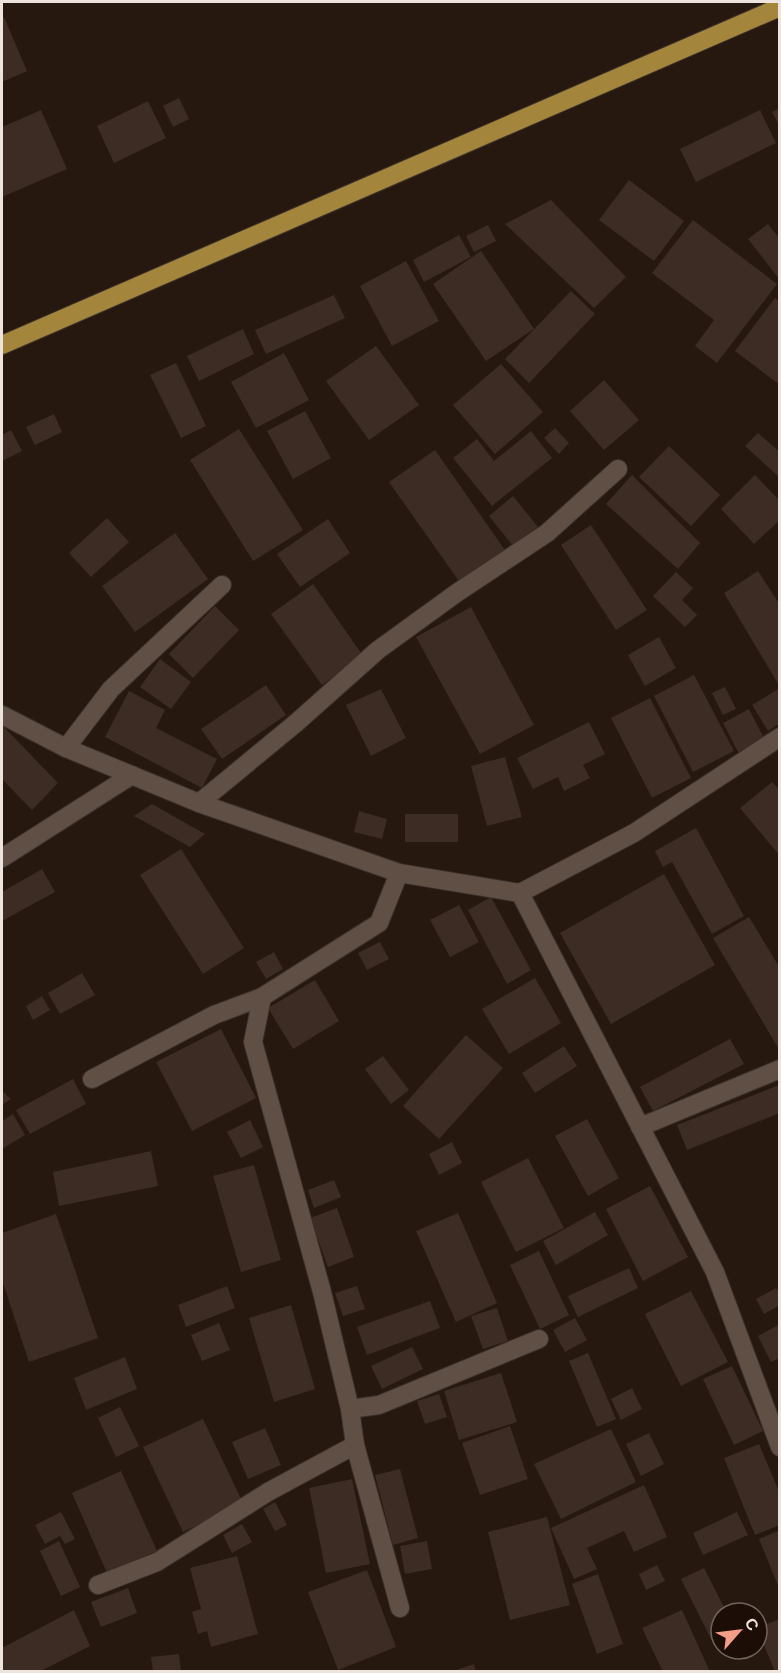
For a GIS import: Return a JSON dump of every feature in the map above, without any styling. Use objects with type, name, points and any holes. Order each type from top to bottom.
[{"type":"main road","points":[[2,345],[780,7]]},
{"type":"street","points":[[199,802],[296,723],[378,650],[458,592],[547,533],[618,469]]},
{"type":"street","points":[[66,748],[111,689],[222,585]]},
{"type":"street","points":[[2,715],[66,748],[199,802],[399,873],[520,893],[634,833],[780,737]]},
{"type":"street","points":[[2,858],[132,775]]},
{"type":"street","points":[[92,1079],[214,1015],[262,997],[379,923],[399,873]]},
{"type":"street","points":[[520,893],[714,1272],[780,1447]]},
{"type":"street","points":[[262,997],[253,1042],[321,1292],[350,1408],[355,1445],[400,1608]]},
{"type":"street","points":[[640,1127],[780,1069]]},
{"type":"street","points":[[350,1408],[379,1405],[539,1340]]},
{"type":"street","points":[[98,1585],[157,1562],[268,1492],[355,1445]]},
{"type":"building","points":[[4,17],[27,71],[2,82],[2,18]]},
{"type":"building","points":[[179,98],[189,119],[173,127],[163,106]]},
{"type":"building","points":[[148,101],[166,138],[114,163],[97,126]]},
{"type":"building","points":[[780,108],[780,127],[772,112]]},
{"type":"building","points":[[41,110],[67,169],[2,197],[2,127]]},
{"type":"building","points":[[760,110],[776,143],[696,182],[680,149]]},
{"type":"building","points":[[629,180],[684,221],[654,261],[599,220]]},
{"type":"building","points":[[551,200],[626,277],[594,308],[505,224]]},
{"type":"building","points":[[693,220],[777,284],[717,363],[695,346],[714,320],[652,273]]},
{"type":"building","points":[[768,224],[780,239],[780,280],[748,239]]},
{"type":"building","points":[[488,225],[496,241],[474,252],[466,236]]},
{"type":"building","points":[[459,235],[471,257],[424,282],[413,260]]},
{"type":"building","points":[[481,251],[534,329],[486,361],[433,284]]},
{"type":"building","points":[[406,261],[439,321],[392,346],[360,286]]},
{"type":"building","points":[[571,291],[595,314],[529,383],[505,359]]},
{"type":"building","points":[[334,295],[345,318],[266,354],[255,330]]},
{"type":"building","points":[[775,298],[780,302],[780,385],[735,351]]},
{"type":"building","points":[[243,329],[254,354],[199,381],[187,356]]},
{"type":"building","points":[[376,346],[419,405],[369,440],[326,381]]},
{"type":"building","points":[[284,353],[309,400],[256,428],[231,382]]},
{"type":"building","points":[[176,363],[206,426],[181,438],[150,375]]},
{"type":"building","points":[[501,364],[543,412],[495,454],[453,405]]},
{"type":"building","points":[[604,380],[639,420],[604,450],[570,411]]},
{"type":"building","points":[[305,411],[331,458],[293,479],[267,431]]},
{"type":"building","points":[[54,414],[62,432],[35,445],[26,427]]},
{"type":"building","points":[[555,428],[569,443],[559,454],[544,438]]},
{"type":"building","points":[[239,429],[303,530],[253,561],[190,460]]},
{"type":"building","points":[[11,430],[22,451],[2,461],[2,435]]},
{"type":"building","points":[[531,431],[552,458],[492,506],[453,458],[477,439],[494,461]]},
{"type":"building","points":[[758,433],[780,452],[780,478],[745,446]]},
{"type":"building","points":[[669,446],[720,495],[691,526],[639,477]]},
{"type":"building","points":[[435,450],[507,553],[461,584],[389,482]]},
{"type":"building","points":[[632,475],[700,543],[678,569],[606,504]]},
{"type":"building","points":[[755,475],[780,501],[780,520],[754,544],[721,509]]},
{"type":"building","points":[[513,496],[538,527],[513,546],[489,516]]},
{"type":"building","points":[[107,518],[129,542],[91,577],[69,553]]},
{"type":"building","points":[[328,519],[350,553],[300,587],[277,554]]},
{"type":"building","points":[[591,525],[647,610],[616,630],[561,545]]},
{"type":"building","points":[[175,533],[208,579],[135,632],[102,586]]},
{"type":"building","points":[[758,571],[780,605],[780,687],[724,593]]},
{"type":"building","points":[[676,572],[693,588],[682,600],[697,615],[685,627],[653,596]]},
{"type":"building","points":[[313,584],[363,656],[322,685],[271,614]]},
{"type":"building","points":[[215,606],[239,630],[193,678],[169,654]]},
{"type":"building","points":[[471,607],[534,725],[480,754],[416,637]]},
{"type":"building","points":[[659,637],[676,668],[645,686],[628,655]]},
{"type":"building","points":[[160,659],[191,682],[171,709],[140,687]]},
{"type":"building","points":[[694,675],[734,751],[693,772],[654,696]]},
{"type":"building","points":[[266,685],[286,715],[222,759],[201,729]]},
{"type":"building","points":[[725,687],[736,709],[723,715],[712,693]]},
{"type":"building","points":[[780,688],[780,723],[768,731],[752,705]]},
{"type":"building","points":[[381,689],[406,738],[371,756],[346,705]]},
{"type":"building","points":[[129,691],[165,710],[156,728],[217,759],[202,788],[105,737]]},
{"type":"building","points":[[650,698],[691,778],[652,798],[611,718]]},
{"type":"building","points":[[749,709],[765,740],[739,754],[723,723]]},
{"type":"building","points":[[589,722],[605,754],[583,765],[590,778],[564,791],[558,777],[533,789],[517,758]]},
{"type":"building","points":[[2,725],[58,783],[32,810],[2,779]]},
{"type":"building","points":[[505,757],[522,817],[487,826],[471,766]]},
{"type":"building","points":[[772,782],[780,790],[780,856],[740,808]]},
{"type":"building","points":[[152,804],[205,834],[190,847],[134,816]]},
{"type":"building","points":[[359,811],[387,819],[382,839],[354,832]]},
{"type":"building","points":[[405,814],[458,814],[458,842],[405,842]]},
{"type":"building","points":[[696,828],[744,916],[712,934],[672,862],[663,867],[655,851]]},
{"type":"building","points":[[181,849],[244,948],[203,974],[140,875]]},
{"type":"building","points":[[42,869],[55,892],[2,921],[2,892]]},
{"type":"building","points":[[664,874],[715,965],[611,1024],[560,933]]},
{"type":"building","points":[[491,897],[531,970],[507,984],[468,910]]},
{"type":"building","points":[[459,905],[479,942],[450,957],[430,920]]},
{"type":"building","points":[[749,917],[780,968],[780,1051],[713,938]]},
{"type":"building","points":[[380,942],[389,959],[367,970],[358,953]]},
{"type":"building","points":[[274,952],[283,969],[266,979],[256,962]]},
{"type":"building","points":[[82,973],[95,995],[60,1014],[48,993]]},
{"type":"building","points":[[535,978],[561,1023],[509,1054],[482,1009]]},
{"type":"building","points":[[315,980],[339,1021],[293,1049],[268,1008]]},
{"type":"building","points":[[42,996],[50,1010],[33,1020],[26,1006]]},
{"type":"building","points":[[221,1029],[256,1098],[192,1131],[156,1062]]},
{"type":"building","points":[[466,1035],[503,1068],[439,1139],[403,1106]]},
{"type":"building","points":[[730,1039],[744,1064],[653,1111],[640,1087]]},
{"type":"building","points":[[564,1046],[577,1066],[535,1093],[522,1073]]},
{"type":"building","points":[[383,1056],[409,1090],[391,1104],[365,1069]]},
{"type":"building","points":[[73,1079],[86,1104],[30,1134],[16,1110]]},
{"type":"building","points":[[779,1085],[780,1113],[687,1150],[677,1125]]},
{"type":"building","points":[[2,1091],[11,1099],[2,1105]]},
{"type":"building","points":[[13,1114],[25,1135],[2,1149],[2,1121]]},
{"type":"building","points":[[587,1119],[619,1178],[588,1196],[555,1136]]},
{"type":"building","points":[[250,1120],[263,1147],[241,1158],[227,1132]]},
{"type":"building","points":[[452,1142],[462,1163],[439,1175],[429,1154]]},
{"type":"building","points":[[151,1151],[158,1186],[59,1206],[53,1172]]},
{"type":"building","points":[[528,1158],[564,1228],[516,1252],[481,1182]]},
{"type":"building","points":[[254,1165],[281,1260],[241,1272],[213,1176]]},
{"type":"building","points":[[334,1180],[341,1197],[314,1208],[308,1190]]},
{"type":"building","points":[[650,1186],[688,1257],[643,1281],[606,1209]]},
{"type":"building","points":[[337,1208],[354,1257],[328,1267],[310,1218]]},
{"type":"building","points":[[595,1212],[608,1235],[556,1265],[543,1241]]},
{"type":"building","points":[[458,1213],[497,1303],[456,1322],[416,1231]]},
{"type":"building","points":[[56,1214],[98,1338],[29,1362],[2,1280],[2,1233]]},
{"type":"building","points":[[539,1251],[569,1315],[540,1329],[510,1265]]},
{"type":"building","points":[[629,1268],[638,1288],[578,1317],[568,1296]]},
{"type":"building","points":[[227,1286],[235,1308],[186,1327],[178,1305]]},
{"type":"building","points":[[357,1286],[365,1309],[343,1316],[335,1293]]},
{"type":"building","points":[[776,1288],[780,1293],[780,1305],[764,1314],[756,1299]]},
{"type":"building","points":[[691,1291],[728,1362],[681,1386],[645,1314]]},
{"type":"building","points":[[430,1301],[440,1328],[367,1355],[357,1327]]},
{"type":"building","points":[[291,1305],[315,1389],[274,1402],[249,1318]]},
{"type":"building","points":[[497,1308],[508,1341],[483,1349],[471,1316]]},
{"type":"building","points":[[575,1318],[587,1340],[565,1352],[553,1330]]},
{"type":"building","points":[[219,1323],[230,1350],[202,1361],[191,1335]]},
{"type":"building","points":[[780,1324],[780,1358],[771,1362],[758,1336]]},
{"type":"building","points":[[412,1347],[423,1369],[382,1389],[371,1366]]},
{"type":"building","points":[[588,1353],[616,1419],[597,1427],[569,1361]]},
{"type":"building","points":[[125,1357],[137,1389],[86,1410],[74,1378]]},
{"type":"building","points":[[732,1366],[763,1431],[734,1445],[703,1379]]},
{"type":"building","points":[[501,1373],[517,1422],[459,1440],[444,1391]]},
{"type":"building","points":[[632,1388],[642,1409],[621,1420],[611,1399]]},
{"type":"building","points":[[439,1394],[447,1417],[425,1424],[417,1401]]},
{"type":"building","points":[[120,1407],[139,1446],[116,1457],[98,1418]]},
{"type":"building","points":[[203,1419],[243,1503],[183,1532],[143,1447]]},
{"type":"building","points":[[510,1426],[528,1479],[480,1495],[462,1443]]},
{"type":"building","points":[[265,1428],[281,1465],[248,1479],[232,1442]]},
{"type":"building","points":[[611,1429],[636,1482],[561,1519],[534,1464]]},
{"type":"building","points":[[649,1433],[664,1464],[641,1476],[626,1444]]},
{"type":"building","points":[[759,1444],[780,1494],[780,1525],[755,1535],[724,1458]]},
{"type":"building","points":[[400,1469],[418,1538],[393,1545],[375,1475]]},
{"type":"building","points":[[121,1471],[157,1551],[107,1573],[72,1493]]},
{"type":"building","points":[[352,1479],[370,1564],[326,1573],[309,1488]]},
{"type":"building","points":[[644,1485],[667,1537],[634,1552],[624,1531],[587,1548],[597,1569],[574,1579],[551,1528]]},
{"type":"building","points":[[275,1502],[287,1525],[275,1531],[263,1509]]},
{"type":"building","points":[[61,1512],[75,1539],[65,1544],[60,1536],[45,1544],[35,1525]]},
{"type":"building","points":[[737,1512],[748,1535],[703,1555],[693,1533]]},
{"type":"building","points":[[547,1517],[570,1605],[510,1620],[488,1532]]},
{"type":"building","points":[[242,1524],[252,1542],[232,1553],[223,1535]]},
{"type":"building","points":[[780,1530],[780,1588],[779,1588],[759,1539]]},
{"type":"building","points":[[59,1541],[80,1587],[61,1596],[40,1551]]},
{"type":"building","points":[[427,1541],[432,1569],[405,1574],[400,1546]]},
{"type":"building","points":[[237,1556],[258,1634],[211,1647],[207,1631],[198,1634],[192,1612],[201,1609],[190,1568]]},
{"type":"building","points":[[657,1565],[665,1581],[646,1590],[639,1574]]},
{"type":"building","points":[[704,1568],[721,1601],[709,1601],[709,1635],[681,1579]]},
{"type":"building","points":[[367,1570],[396,1647],[338,1670],[308,1592]]},
{"type":"building","points":[[598,1574],[623,1644],[597,1654],[572,1584]]},
{"type":"building","points":[[128,1588],[137,1613],[101,1627],[91,1602]]},
{"type":"building","points":[[74,1610],[90,1646],[39,1672],[2,1672],[2,1648]]},
{"type":"building","points":[[682,1610],[710,1672],[663,1672],[642,1628]]},
{"type":"building","points":[[780,1619],[780,1672],[775,1672],[769,1657],[769,1623]]},
{"type":"building","points":[[179,1654],[181,1672],[153,1672],[151,1657]]},
{"type":"building","points":[[474,1664],[476,1672],[453,1672],[453,1671]]}]
